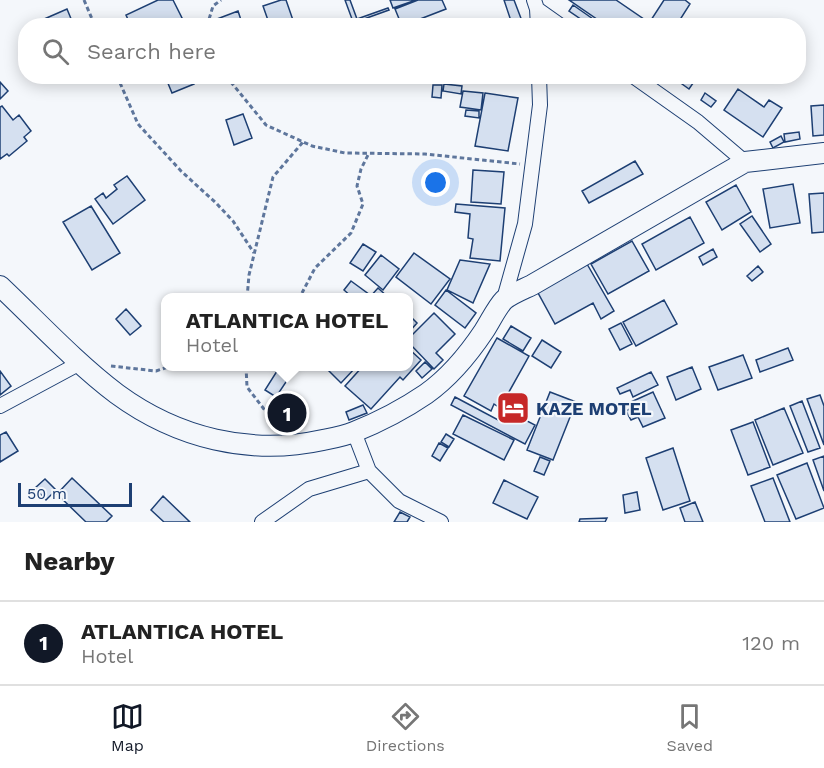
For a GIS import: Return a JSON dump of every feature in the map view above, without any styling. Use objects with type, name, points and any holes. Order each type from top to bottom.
[{"type":"main road","points":[[0,286],[80,363],[118,394],[152,415],[182,430],[217,441],[258,446],[308,444],[354,432],[386,417],[426,393],[453,372],[472,349],[504,299],[745,162],[824,153]]},
{"type":"street","points":[[536,5],[551,18]]},
{"type":"street","points":[[504,299],[525,224],[540,105],[539,84]]},
{"type":"street","points":[[644,84],[698,122],[745,162]]},
{"type":"street","points":[[0,406],[80,363]]},
{"type":"street","points":[[354,432],[369,471],[399,501],[441,522]]},
{"type":"street","points":[[262,522],[309,489],[369,471]]},
{"type":"path","points":[[84,0],[92,18]]},
{"type":"path","points":[[209,18],[213,6],[220,0]]},
{"type":"path","points":[[120,84],[138,124],[181,171],[233,221],[254,253]]},
{"type":"path","points":[[233,84],[266,125],[312,146],[345,153],[425,154],[532,166]]},
{"type":"path","points":[[247,293],[249,275],[273,177],[303,142]]},
{"type":"path","points":[[302,293],[315,268],[351,233],[363,204],[357,186],[361,169],[369,153]]},
{"type":"path","points":[[80,363],[156,371],[161,369]]},
{"type":"path","points":[[246,371],[247,387],[267,413],[308,444]]},
{"type":"building","points":[[158,0],[173,0],[182,18],[127,18],[126,15]]},
{"type":"building","points":[[286,0],[292,18],[267,18],[263,6]]},
{"type":"building","points":[[345,0],[350,0],[357,18],[352,18]]},
{"type":"building","points":[[390,0],[416,0],[393,8]]},
{"type":"building","points":[[418,0],[442,0],[446,9],[423,18],[399,18],[395,9]]},
{"type":"building","points":[[504,0],[514,0],[521,18],[510,18]]},
{"type":"building","points":[[569,0],[616,0],[642,18],[595,18]]},
{"type":"building","points":[[664,0],[685,0],[690,4],[681,18],[652,18]]},
{"type":"building","points":[[573,5],[592,18],[579,18],[569,11]]},
{"type":"building","points":[[388,8],[389,10],[367,18],[360,18]]},
{"type":"building","points":[[67,9],[71,18],[47,18]]},
{"type":"building","points":[[238,11],[240,18],[220,18]]},
{"type":"building","points":[[0,82],[8,91],[0,99]]},
{"type":"building","points":[[168,84],[194,84],[172,93]]},
{"type":"building","points":[[444,84],[462,86],[461,94],[443,91]]},
{"type":"building","points":[[682,84],[692,84],[689,89]]},
{"type":"building","points":[[433,85],[442,85],[441,98],[432,97]]},
{"type":"building","points":[[738,89],[764,107],[769,100],[782,108],[763,137],[724,110]]},
{"type":"building","points":[[463,91],[483,93],[481,110],[460,107]]},
{"type":"building","points":[[485,93],[518,98],[508,151],[475,146]]},
{"type":"building","points":[[705,93],[716,101],[711,107],[701,100]]},
{"type":"building","points":[[824,105],[824,135],[813,136],[811,106]]},
{"type":"building","points":[[2,106],[13,120],[19,115],[31,131],[24,137],[27,141],[9,156],[7,154],[0,159],[0,107]]},
{"type":"building","points":[[466,110],[479,111],[479,118],[465,116]]},
{"type":"building","points":[[243,114],[252,138],[234,145],[226,120]]},
{"type":"building","points":[[799,132],[800,139],[785,142],[784,134]]},
{"type":"building","points":[[781,136],[784,142],[773,148],[770,142]]},
{"type":"building","points":[[635,161],[643,174],[589,203],[582,191]]},
{"type":"building","points":[[473,170],[504,172],[501,204],[471,202]]},
{"type":"building","points":[[127,176],[145,200],[113,224],[95,199],[103,193],[106,198],[117,189],[114,185]]},
{"type":"building","points":[[793,184],[800,223],[770,228],[763,189]]},
{"type":"building","points":[[736,185],[751,212],[722,230],[706,202]]},
{"type":"building","points":[[824,193],[824,232],[812,233],[809,194]]},
{"type":"building","points":[[456,204],[505,208],[500,261],[470,258],[473,239],[468,238],[470,214],[455,212]]},
{"type":"building","points":[[91,206],[120,253],[92,270],[63,222]]},
{"type":"building","points":[[752,216],[771,244],[760,252],[740,224]]},
{"type":"building","points":[[690,217],[704,243],[656,270],[642,244]]},
{"type":"building","points":[[632,241],[649,271],[608,294],[591,264]]},
{"type":"building","points":[[363,244],[376,252],[363,271],[350,263]]},
{"type":"building","points":[[713,249],[717,257],[703,265],[699,257]]},
{"type":"building","points":[[414,253],[450,279],[431,304],[396,277]]},
{"type":"building","points":[[381,255],[399,269],[383,290],[365,275]]},
{"type":"building","points":[[460,260],[490,264],[473,303],[447,290]]},
{"type":"building","points":[[587,264],[614,311],[601,319],[593,303],[555,324],[537,291]]},
{"type":"building","points":[[758,266],[763,272],[752,281],[747,276]]},
{"type":"building","points":[[351,281],[367,293],[347,293],[344,290]]},
{"type":"building","points":[[378,288],[384,293],[374,293]]},
{"type":"building","points":[[446,290],[476,313],[465,328],[435,305]]},
{"type":"building","points":[[664,300],[677,324],[636,346],[623,322]]},
{"type":"building","points":[[126,309],[141,326],[130,335],[116,319]]},
{"type":"building","points":[[434,313],[455,334],[436,353],[443,360],[434,369],[413,347],[413,334]]},
{"type":"building","points":[[621,323],[632,344],[620,350],[609,329]]},
{"type":"building","points":[[511,326],[531,338],[523,351],[503,339]]},
{"type":"building","points":[[497,338],[529,356],[500,408],[494,404],[491,411],[464,396]]},
{"type":"building","points":[[542,340],[561,352],[551,368],[532,356]]},
{"type":"building","points":[[788,348],[793,360],[760,372],[756,360]]},
{"type":"building","points":[[413,353],[421,360],[413,369]]},
{"type":"building","points":[[743,355],[752,378],[718,390],[709,367]]},
{"type":"building","points":[[425,362],[432,369],[422,378],[416,371]]},
{"type":"building","points":[[692,367],[701,389],[676,400],[667,377]]},
{"type":"building","points":[[0,371],[11,386],[0,395]]},
{"type":"building","points":[[277,371],[288,379],[276,397],[265,390]]},
{"type":"building","points":[[329,371],[352,371],[341,383]]},
{"type":"building","points":[[358,371],[411,371],[403,380],[400,377],[371,409],[345,386]]},
{"type":"building","points":[[651,372],[658,385],[633,397],[630,390],[620,394],[617,388]]},
{"type":"building","points":[[550,392],[576,402],[553,460],[527,450]]},
{"type":"building","points":[[653,392],[665,418],[643,427],[638,417],[631,420],[626,411],[633,407],[631,402]]},
{"type":"building","points":[[820,395],[824,406],[824,445],[807,399]]},
{"type":"building","points":[[455,397],[500,421],[506,410],[535,425],[525,444],[451,405]]},
{"type":"building","points":[[802,401],[820,448],[808,452],[790,406]]},
{"type":"building","points":[[363,405],[367,413],[349,420],[346,412]]},
{"type":"building","points":[[784,408],[803,453],[773,465],[755,420]]},
{"type":"building","points":[[463,415],[514,440],[504,460],[453,434]]},
{"type":"building","points":[[753,422],[770,467],[748,475],[731,430]]},
{"type":"building","points":[[6,432],[18,451],[0,462],[0,435]]},
{"type":"building","points":[[446,434],[454,439],[449,447],[441,442]]},
{"type":"building","points":[[439,443],[448,448],[440,461],[432,456]]},
{"type":"building","points":[[673,448],[690,501],[663,510],[646,458]]},
{"type":"building","points":[[824,456],[824,491],[813,460]]},
{"type":"building","points":[[540,457],[550,461],[544,475],[534,471]]},
{"type":"building","points":[[807,463],[824,508],[796,519],[777,475]]},
{"type":"building","points":[[72,478],[112,516],[106,522],[86,522],[57,494]]},
{"type":"building","points":[[773,478],[790,522],[765,522],[751,486]]},
{"type":"building","points":[[45,479],[56,490],[46,500],[35,488]]},
{"type":"building","points":[[504,480],[538,497],[527,519],[493,503]]},
{"type":"building","points":[[637,492],[640,510],[625,513],[623,495]]},
{"type":"building","points":[[163,496],[190,522],[164,522],[151,510]]},
{"type":"building","points":[[695,502],[703,522],[685,522],[680,508]]},
{"type":"building","points":[[400,512],[410,517],[407,522],[394,522]]},
{"type":"building","points":[[607,518],[605,522],[579,522],[580,519]]},
{"type":"place","name":"KAZE MOTEL","points":[[513,408]]},
{"type":"place","name":"ATLANTICA HOTEL","points":[[287,413]]}]
